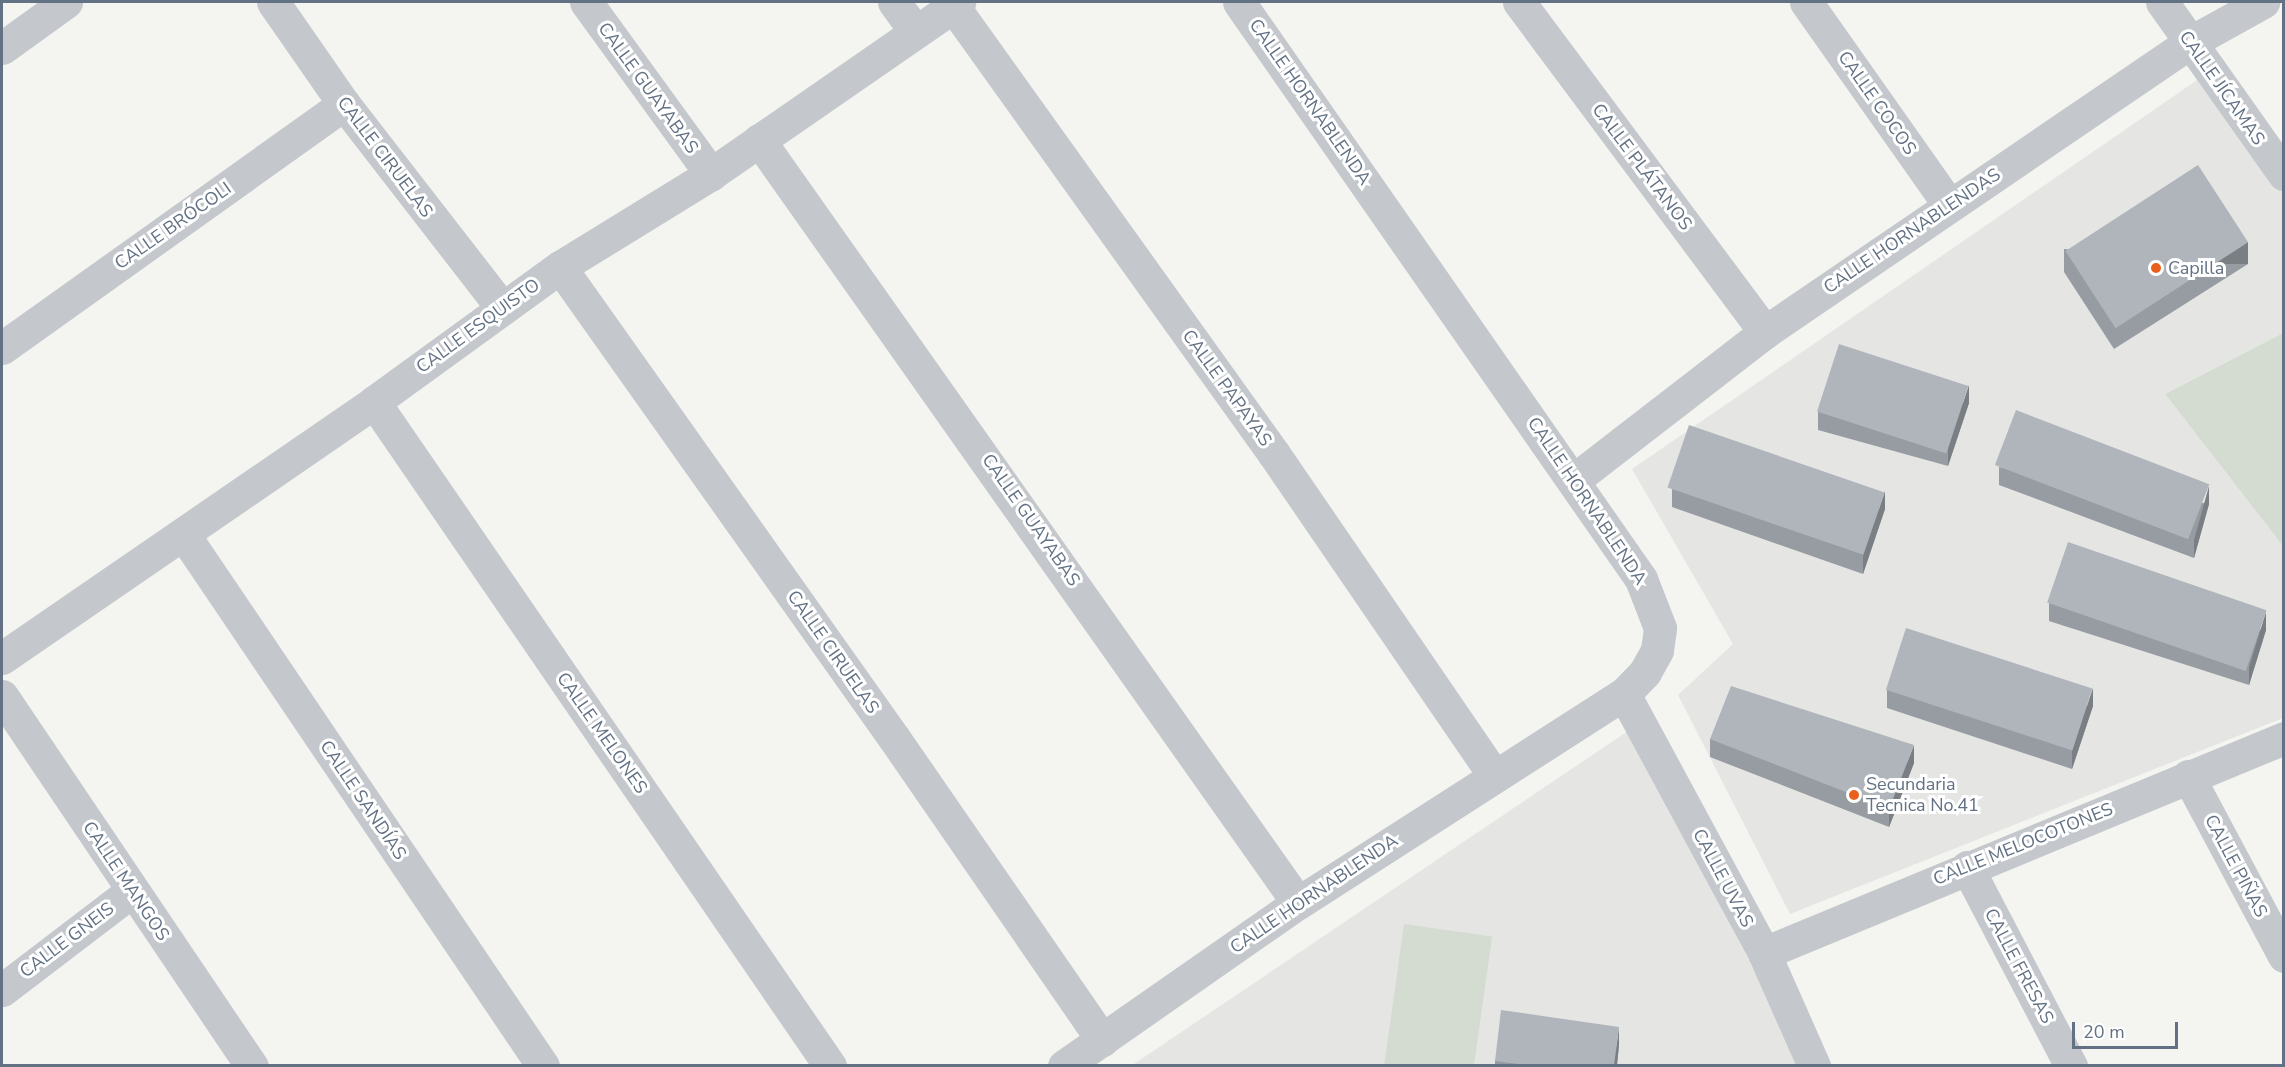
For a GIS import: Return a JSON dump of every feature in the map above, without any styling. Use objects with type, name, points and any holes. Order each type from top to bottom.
[{"type":"street","points":[[2,48],[66,2]]},
{"type":"street","name":"CALLE CIRUELAS","points":[[273,2],[344,104],[502,308]]},
{"type":"street","name":"CALLE GUAYABAS","points":[[586,2],[711,174]]},
{"type":"street","points":[[894,2],[916,32]]},
{"type":"street","name":"CALLE HORNABLENDA","points":[[1064,1065],[1299,903],[1494,775],[1624,694],[1645,672],[1657,650],[1660,628],[1653,603],[1641,579],[1575,479],[1239,2]]},
{"type":"street","name":"CALLE PLÁTANOS","points":[[1518,2],[1765,332]]},
{"type":"street","name":"CALLE COCOS","points":[[1806,2],[1949,205]]},
{"type":"street","name":"CALLE JÍCAMAS","points":[[2162,2],[2283,174]]},
{"type":"street","name":"CALLE HORNABLENDAS","points":[[1575,479],[1765,332],[2189,43],[2263,2]]},
{"type":"street","name":"CALLE ESQUISTO","points":[[2,658],[184,535],[374,402],[560,267],[711,174],[956,4]]},
{"type":"street","name":"CALLE PAPAYAS","points":[[956,4],[1274,454],[1494,775]]},
{"type":"street","name":"CALLE BRÓCOLI","points":[[2,348],[344,104]]},
{"type":"street","name":"CALLE GUAYABAS","points":[[759,140],[1299,903]]},
{"type":"street","name":"CALLE CIRUELAS","points":[[560,267],[894,738],[1102,1040]]},
{"type":"street","name":"CALLE MELONES","points":[[374,402],[830,1065]]},
{"type":"street","name":"CALLE SANDÍAS","points":[[184,535],[543,1065]]},
{"type":"street","name":"CALLE UVAS","points":[[1624,694],[1764,953],[1814,1065]]},
{"type":"street","name":"CALLE MANGOS","points":[[2,696],[252,1065]]},
{"type":"street","name":"CALLE MELOCOTONES","points":[[1764,953],[2283,738]]},
{"type":"street","name":"CALLE PIÑAS","points":[[2188,776],[2283,956]]},
{"type":"street","name":"CALLE FRESAS","points":[[1967,867],[2071,1065]]},
{"type":"street","name":"CALLE GNEIS","points":[[2,990],[132,891]]},
{"type":"shaded area","points":[[2203,76],[2283,193],[2283,333],[2165,394],[2283,546],[2283,718],[1790,914],[1678,695],[1733,644],[1632,469]]},
{"type":"shaded area","points":[[2283,333],[2283,546],[2165,394]]},
{"type":"shaded area","points":[[1628,731],[1804,1065],[1131,1066]]},
{"type":"shaded area","points":[[1404,924],[1492,936],[1474,1066],[1384,1066]]},
{"type":"building","name":"Capilla","points":[[2198,165],[2248,242],[2116,328],[2065,251]]},
{"type":"building","points":[[1839,344],[1968,386],[1946,454],[1817,412]]},
{"type":"building","points":[[2016,410],[2209,484],[2188,539],[1995,465]]},
{"type":"building","points":[[1689,425],[1885,492],[1863,555],[1668,487]]},
{"type":"building","points":[[2068,542],[2267,610],[2246,671],[2047,603]]},
{"type":"building","points":[[1906,628],[2092,689],[2072,750],[1886,690]]},
{"type":"building","name":"Secundaria Tecnica No.41","points":[[1731,686],[1914,745],[1889,809],[1710,739]]},
{"type":"building","points":[[1501,1010],[1619,1027],[1614,1065],[1526,1065],[1495,1061]]},
{"type":"place","name":"Capilla","points":[[2156,268]]},
{"type":"place","name":"Secundaria Tecnica No.41","points":[[1854,795]]}]
